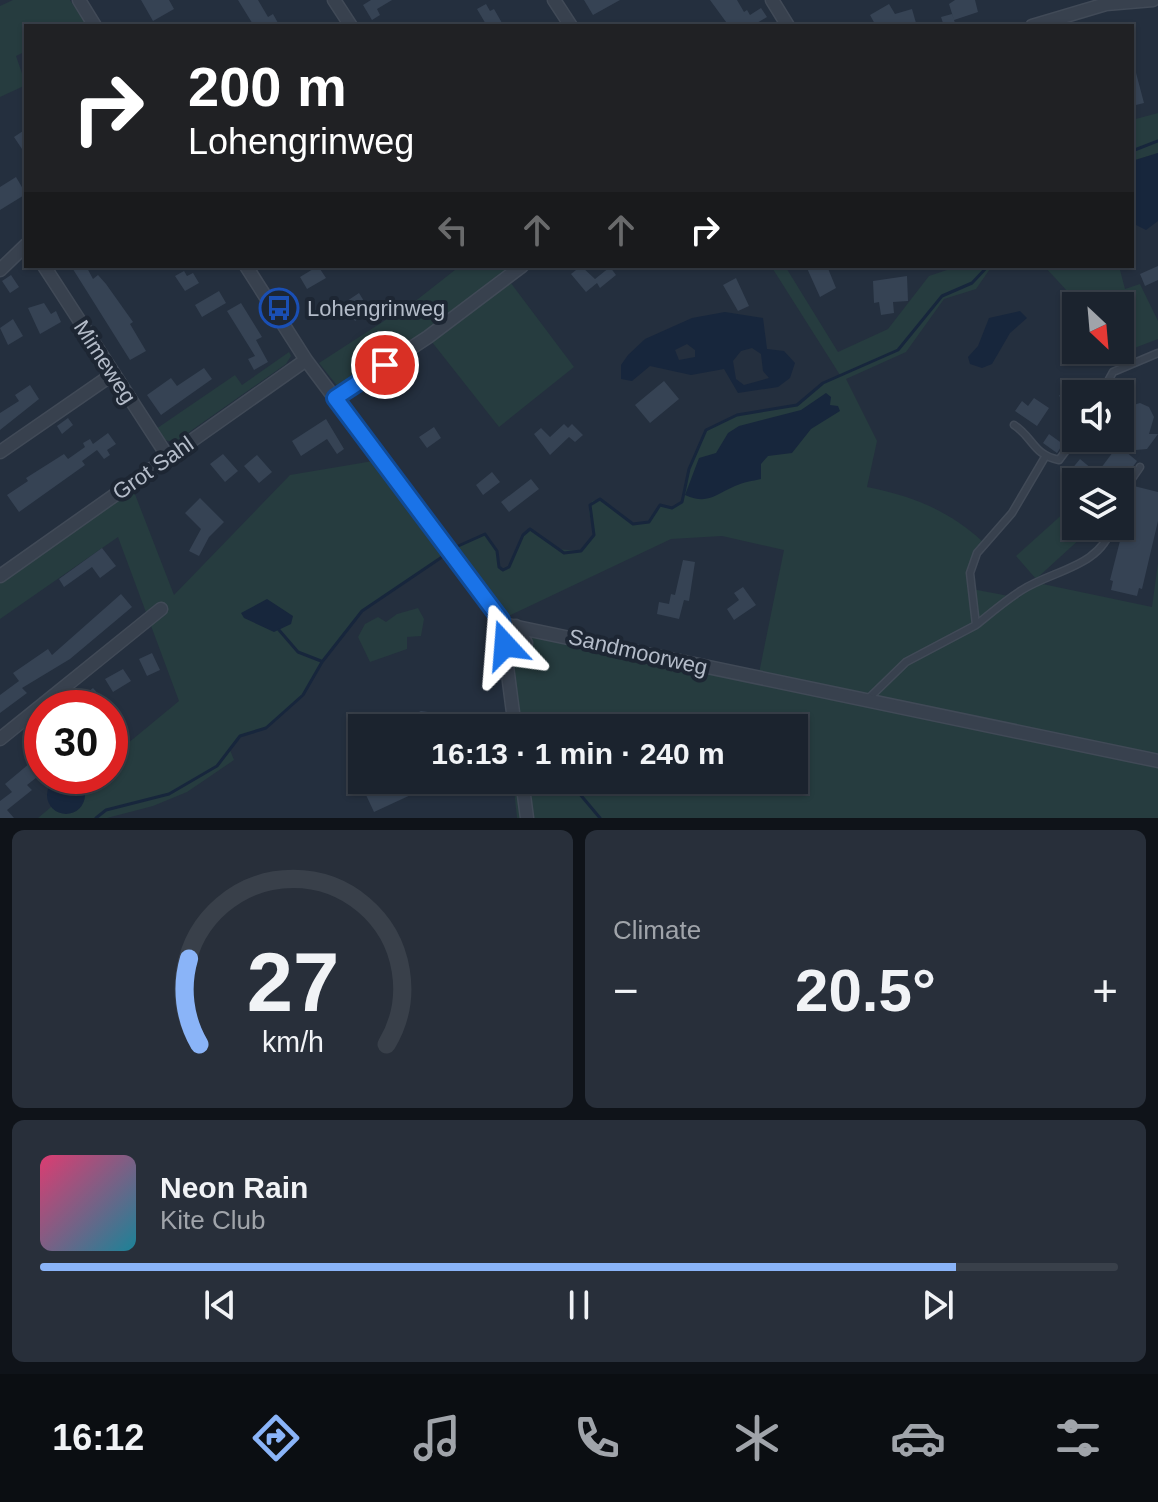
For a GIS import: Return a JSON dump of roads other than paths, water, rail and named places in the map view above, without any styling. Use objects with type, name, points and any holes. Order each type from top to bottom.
[{"type":"street","points":[[79,0],[94,24]]},
{"type":"street","points":[[334,0],[350,24]]},
{"type":"street","points":[[554,0],[570,24]]},
{"type":"street","points":[[772,0],[787,24]]},
{"type":"street","points":[[1038,24],[1106,2],[1153,0]]},
{"type":"street","points":[[0,270],[24,247]]},
{"type":"street","name":"Mimeweg","points":[[45,268],[168,457]]},
{"type":"street","points":[[247,268],[306,360],[452,552],[526,643],[525,648],[518,650],[505,645]]},
{"type":"street","points":[[335,398],[428,337],[506,271]]},
{"type":"street","name":"Grot Sahl","points":[[0,576],[306,360]]},
{"type":"street","points":[[0,452],[113,374]]},
{"type":"street","points":[[0,739],[161,609]]},
{"type":"street","points":[[509,625],[505,645],[513,714]]},
{"type":"street","name":"Sandmoorweg","points":[[509,625],[1158,761]]},
{"type":"street","points":[[524,794],[527,818]]},
{"type":"lane","points":[[1109,380],[1113,372],[1158,353]]},
{"type":"lane","points":[[1014,425],[1025,431],[1033,448],[1045,457],[1059,460],[1065,452]]},
{"type":"lane","points":[[976,625],[970,573],[977,553],[1012,513],[1045,457]]},
{"type":"lane","points":[[1134,476],[1140,467]]},
{"type":"lane","points":[[868,699],[906,662],[976,625],[1022,590],[1090,558],[1102,548],[1106,540]]},
{"type":"water","points":[[1158,153],[1158,221],[1146,230],[1134,224],[1134,160]]},
{"type":"water","points":[[1020,311],[1027,318],[1010,333],[992,364],[982,368],[970,364],[968,357],[978,346],[989,318]]},
{"type":"water","points":[[725,312],[763,318],[767,349],[784,351],[795,363],[790,378],[778,387],[738,393],[724,369],[691,375],[650,366],[632,381],[621,379],[621,365],[645,339],[692,318]],"holes":[[[687,344],[695,350],[695,357],[679,360],[675,350]],[[752,348],[761,354],[763,371],[769,378],[744,385],[736,379],[733,361],[741,351]]]},
{"type":"water","points":[[826,393],[831,397],[830,405],[838,406],[840,411],[811,429],[792,453],[768,456],[761,464],[761,479],[705,499],[685,495],[699,458],[716,453],[728,433],[739,426],[801,410]]},
{"type":"water","points":[[267,599],[293,616],[291,624],[274,632],[244,618],[241,613]]},
{"type":"water","points":[[47,794],[85,794],[79,808],[66,814],[53,808],[47,795]]},
{"type":"waterway","points":[[1134,150],[1158,141]]},
{"type":"waterway","points":[[456,547],[485,534],[497,551],[499,567],[503,570],[509,567],[523,535],[530,529],[564,553],[581,551],[594,535],[590,505],[600,499],[633,524],[649,522],[660,505],[672,508],[682,502],[689,469],[706,430],[737,415],[797,405],[823,383],[898,350],[942,296],[972,283],[986,268]]},
{"type":"waterway","points":[[96,818],[106,810],[169,794],[217,766],[240,736],[266,728],[303,695],[322,662],[362,611],[442,557]]},
{"type":"waterway","points":[[279,630],[298,652],[321,661]]},
{"type":"waterway","points":[[580,794],[600,818]]},
{"type":"place","name":"Lohengrinweg","points":[[279,308]]}]
